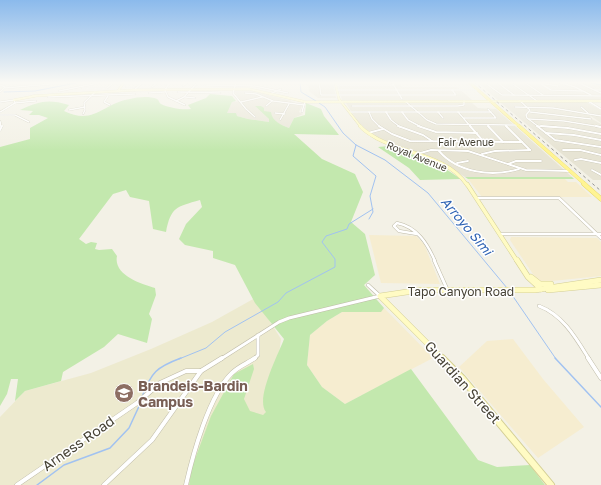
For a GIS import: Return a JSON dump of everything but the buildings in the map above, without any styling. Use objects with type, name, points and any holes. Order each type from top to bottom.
[{"type":"main road","name":"Royal Avenue","points":[[343,105],[350,112],[357,124],[368,133],[386,143],[440,163],[456,172],[465,181],[477,198],[535,285],[542,289]]},
{"type":"main road","points":[[494,105],[601,199]]},
{"type":"main road","points":[[529,275],[543,284],[567,284]]},
{"type":"main road","name":"Tapo Canyon Road","points":[[542,289],[601,280]]},
{"type":"main road","name":"Tapo Canyon Road","points":[[380,296],[411,290],[517,290],[601,285]]},
{"type":"main road","name":"Guardian Street","points":[[380,296],[462,378],[551,485]]},
{"type":"street","points":[[0,114],[12,105]]},
{"type":"street","points":[[242,105],[248,113],[255,117]]},
{"type":"street","points":[[280,120],[290,105]]},
{"type":"street","points":[[299,105],[304,105],[302,112]]},
{"type":"street","points":[[352,106],[437,105]]},
{"type":"street","points":[[524,105],[530,112]]},
{"type":"street","points":[[414,106],[424,119],[436,124],[518,125]]},
{"type":"street","points":[[562,106],[563,110]]},
{"type":"street","points":[[69,110],[85,107],[83,114]]},
{"type":"street","points":[[515,107],[563,110],[601,116]]},
{"type":"street","points":[[581,107],[587,110],[588,113]]},
{"type":"street","points":[[464,118],[497,117],[488,109]]},
{"type":"street","points":[[350,112],[491,112]]},
{"type":"street","points":[[369,112],[373,121],[383,129]]},
{"type":"street","points":[[386,112],[389,119],[399,127],[430,138],[432,142]]},
{"type":"street","points":[[402,112],[411,123],[428,129],[448,133],[477,133]]},
{"type":"street","points":[[438,112],[443,118]]},
{"type":"street","points":[[458,112],[484,142]]},
{"type":"street","points":[[530,112],[526,115],[528,119],[557,141],[601,147]]},
{"type":"street","points":[[530,112],[591,119]]},
{"type":"street","points":[[276,113],[285,114]]},
{"type":"street","points":[[0,114],[14,114],[29,122]]},
{"type":"street","points":[[528,119],[564,121],[601,127]]},
{"type":"street","points":[[0,121],[2,125],[0,130]]},
{"type":"street","points":[[488,125],[503,142]]},
{"type":"street","points":[[481,154],[495,151],[530,150],[505,125]]},
{"type":"street","points":[[537,126],[568,128],[601,134]]},
{"type":"street","points":[[368,133],[383,129]]},
{"type":"street","name":"Fair Avenue","points":[[383,129],[409,141],[522,142]]},
{"type":"street","points":[[546,133],[574,135],[601,140]]},
{"type":"street","points":[[439,150],[444,157],[472,172],[509,172],[519,169]]},
{"type":"street","points":[[416,154],[424,151],[439,150],[468,151],[481,154],[519,169],[534,171],[570,171]]},
{"type":"street","points":[[563,150],[580,150],[601,155]]},
{"type":"street","points":[[575,160],[581,159],[601,163]]},
{"type":"street","points":[[508,165],[516,161],[541,160]]},
{"type":"street","points":[[456,163],[468,161]]},
{"type":"street","points":[[592,170],[601,175]]},
{"type":"street","points":[[477,198],[562,200],[601,238]]},
{"type":"street","points":[[417,234],[398,231],[394,226],[397,223],[406,224],[425,240],[430,248],[447,290]]},
{"type":"street","points":[[501,234],[601,234]]},
{"type":"street","name":"Guardian Street","points":[[368,285],[380,296]]},
{"type":"street","points":[[104,485],[152,440],[201,371],[258,334],[289,318],[380,296]]},
{"type":"street","points":[[538,306],[552,310],[561,318],[601,378]]},
{"type":"street","points":[[186,485],[195,453],[213,406],[230,375],[258,355],[258,334]]},
{"type":"street","name":"Arness Road","points":[[17,485],[137,403],[160,383],[186,370],[201,371]]},
{"type":"shaded area","points":[[231,105],[293,105],[302,106],[299,112],[303,114],[294,118],[289,128],[277,123],[271,116],[255,106],[269,119],[269,122],[248,119],[226,113]]},
{"type":"shaded area","points":[[347,105],[474,105],[478,108],[496,109],[572,177],[465,177],[441,162],[397,146],[370,134],[359,124]]},
{"type":"shaded area","points":[[503,105],[591,105],[601,110],[601,123],[591,116],[592,114],[589,114],[592,119],[601,124],[601,180],[593,180]]},
{"type":"shaded area","points":[[468,179],[565,179],[568,182],[576,182],[592,197],[482,197]]},
{"type":"shaded area","points":[[369,235],[416,236],[424,244],[440,284],[381,283]]},
{"type":"shaded area","points":[[511,237],[597,238],[601,242],[601,276],[542,282],[535,277],[510,240]]},
{"type":"shaded area","name":"Brandeis-Bardin Campus","points":[[255,298],[281,339],[272,407],[191,485],[0,485],[0,417],[25,391],[91,373],[151,349],[212,322]]},
{"type":"shaded area","points":[[384,308],[433,358],[345,404],[322,387],[307,365],[310,335],[327,321],[342,312],[380,312]]},
{"type":"shaded area","points":[[513,339],[543,379],[584,427],[538,458],[459,367],[487,341]]},
{"type":"green space","points":[[34,105],[67,105],[69,105],[64,111],[74,115],[83,116],[91,115],[114,105],[163,105],[172,108],[191,109],[188,105],[231,105],[227,113],[236,113],[237,116],[248,119],[269,122],[269,119],[255,106],[261,106],[264,108],[264,111],[271,112],[273,118],[277,122],[289,128],[294,118],[305,115],[306,105],[310,105],[321,109],[324,116],[339,135],[294,134],[322,159],[355,174],[363,192],[351,222],[365,234],[375,275],[364,285],[384,308],[381,312],[342,312],[327,321],[310,335],[307,365],[322,387],[345,404],[411,369],[478,460],[497,467],[530,465],[545,485],[189,485],[192,467],[211,416],[234,374],[253,364],[254,369],[244,399],[250,411],[263,415],[266,412],[263,406],[265,387],[284,339],[255,303],[235,265],[213,258],[213,251],[185,245],[179,239],[186,224],[202,207],[200,200],[185,204],[176,209],[170,217],[166,232],[153,229],[149,201],[130,197],[126,190],[113,194],[79,239],[86,244],[91,242],[97,243],[95,249],[112,249],[117,256],[119,268],[129,278],[155,288],[156,295],[149,314],[152,319],[147,343],[118,334],[104,347],[63,372],[61,381],[25,391],[15,401],[18,379],[11,379],[7,394],[0,406],[0,147],[30,139],[30,128],[48,118],[39,115],[29,115],[33,111],[20,110]]},
{"type":"green space","points":[[389,146],[438,164],[461,179],[420,180],[409,168],[378,147]]},
{"type":"green space","points":[[465,177],[572,177],[574,179],[468,179]]},
{"type":"waterway","name":"Arroyo Simi","points":[[321,105],[325,107],[343,133],[356,145]]},
{"type":"waterway","name":"Arroyo Simi","points":[[356,145],[385,160],[428,193],[507,288]]},
{"type":"waterway","points":[[356,145],[353,156],[376,176],[370,196],[372,209]]},
{"type":"waterway","points":[[179,359],[206,348],[225,332],[278,302],[286,293],[335,267],[335,259],[322,242],[326,236],[347,229],[349,224],[372,209]]},
{"type":"waterway","points":[[369,219],[373,212],[372,209]]},
{"type":"waterway","name":"Arroyo Simi","points":[[510,292],[556,359]]},
{"type":"waterway","points":[[142,397],[152,376],[166,364],[181,358]]},
{"type":"waterway","name":"Arroyo Simi","points":[[555,358],[601,407]]},
{"type":"waterway","points":[[37,485],[64,465],[110,448],[129,428],[141,402]]},
{"type":"railway","points":[[500,105],[601,191]]},
{"type":"place","name":"Brandeis-Bardin Campus","points":[[124,393]]}]
